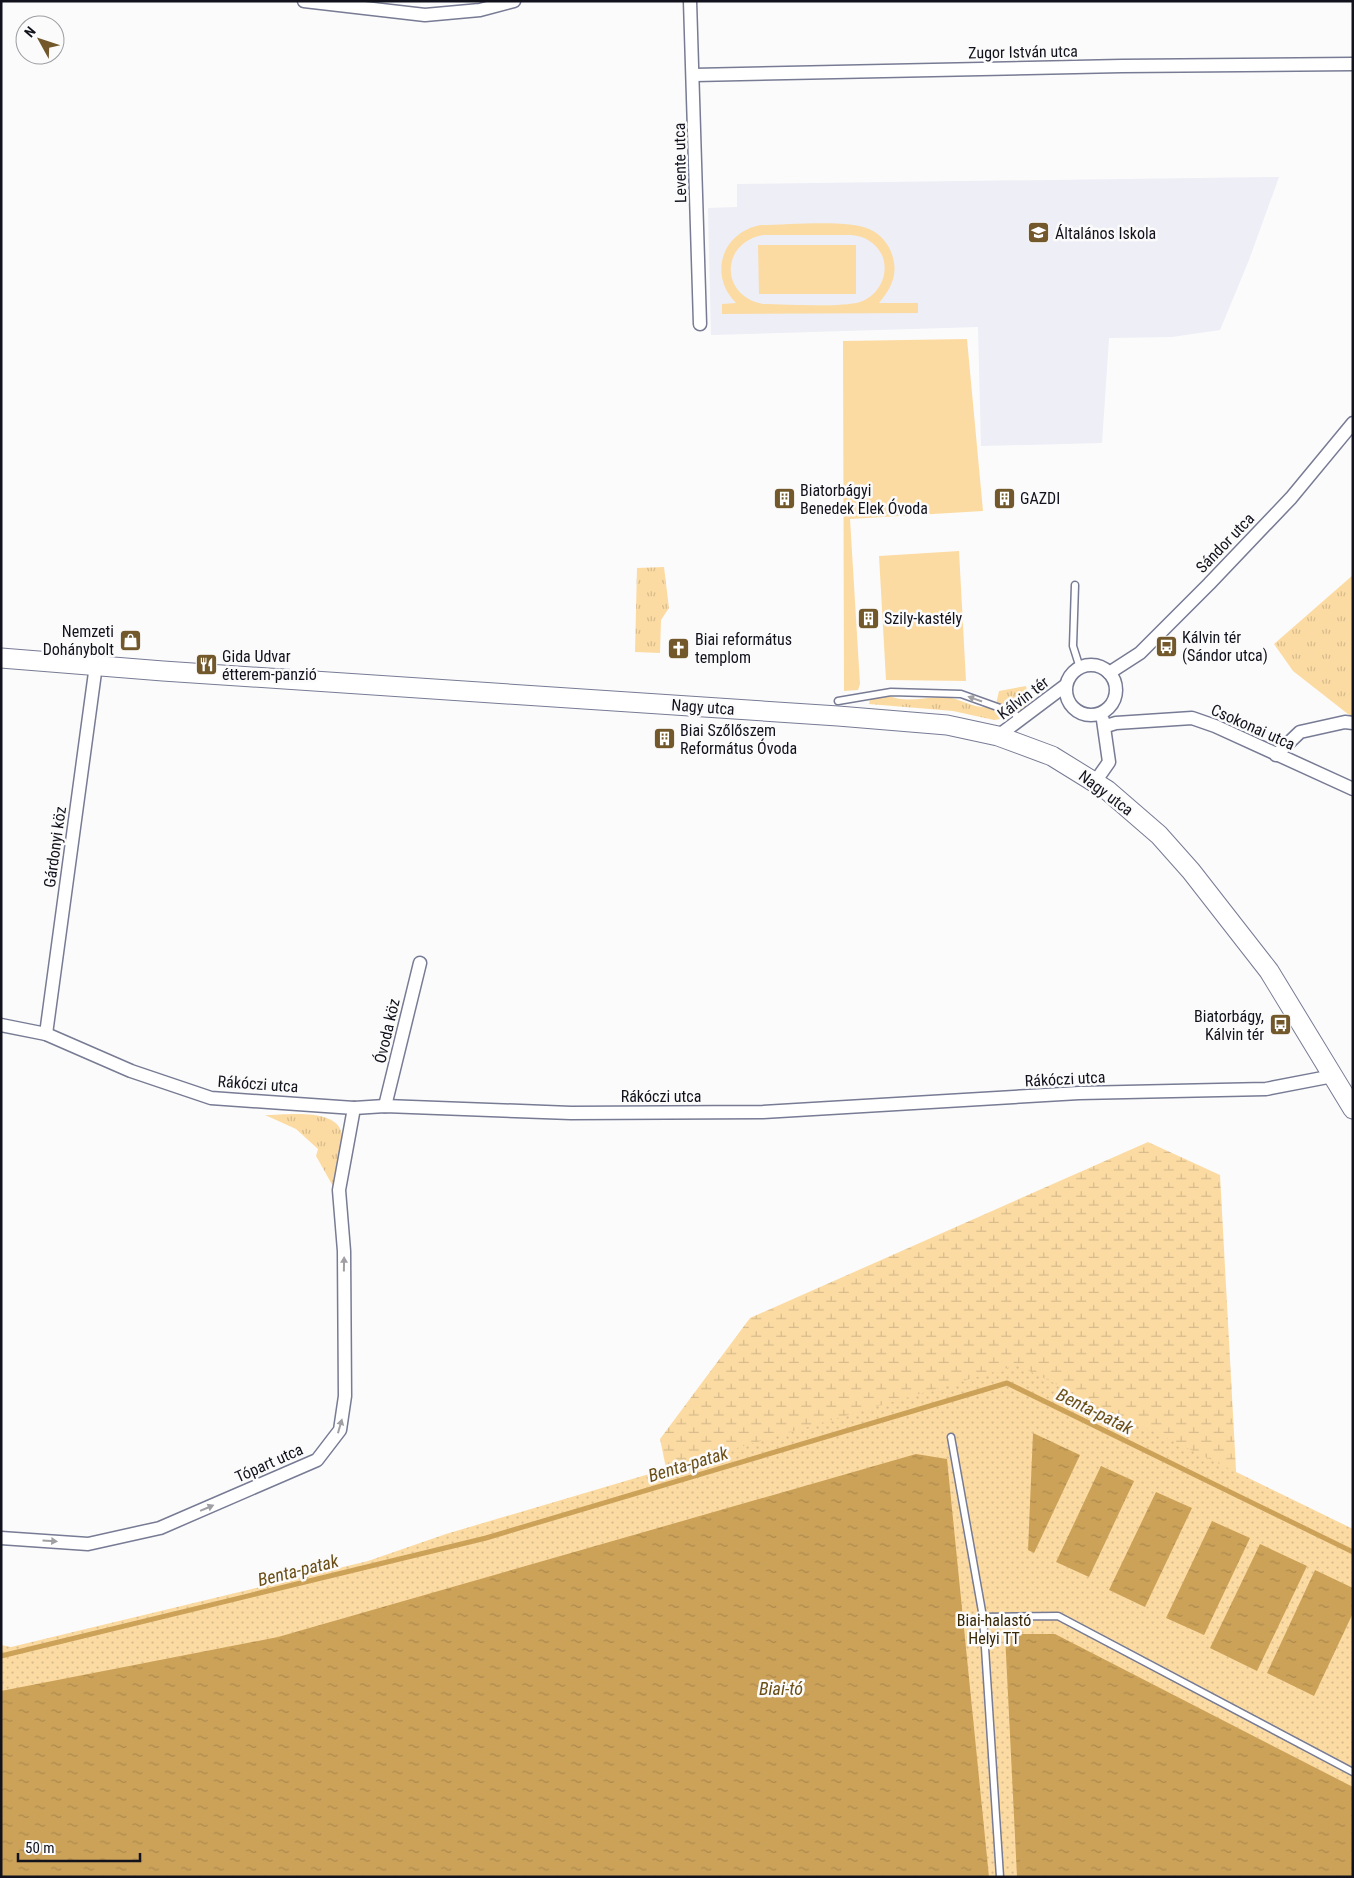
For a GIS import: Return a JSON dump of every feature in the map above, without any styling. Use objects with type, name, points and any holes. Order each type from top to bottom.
[{"type":"main road","name":"Nagy utca","points":[[1,658],[838,716],[947,725],[998,736],[1052,756],[1095,782],[1159,836],[1191,871],[1270,971],[1353,1109]]},
{"type":"street","points":[[304,1],[425,15],[480,10],[514,1]]},
{"type":"street","name":"Levente utca","points":[[690,1],[694,75],[700,324]]},
{"type":"street","name":"Zugor István utca","points":[[694,75],[1122,66],[1353,64]]},
{"type":"street","name":"Sándor utca","points":[[1109,673],[1140,653],[1209,584],[1291,498],[1353,423]]},
{"type":"street","name":"Gárdonyi köz","points":[[46,1034],[96,665]]},
{"type":"street","points":[[1095,666],[1109,673],[1115,687],[1115,695],[1108,709],[1100,713],[1085,715],[1077,712],[1068,700],[1066,685],[1069,678],[1080,668],[1095,666]]},
{"type":"street","name":"Kálvin tér","points":[[998,736],[1066,685]]},
{"type":"street","points":[[1095,782],[1109,762],[1106,726],[1100,713]]},
{"type":"street","name":"Csokonai utca","points":[[1106,726],[1116,723],[1192,718],[1215,726],[1353,790]]},
{"type":"street","points":[[1276,755],[1300,732],[1345,722],[1353,723]]},
{"type":"street","name":"Óvoda köz","points":[[386,1106],[420,963]]},
{"type":"street","name":"Rákóczi utca","points":[[1,1025],[46,1034],[131,1071],[211,1098],[354,1108],[386,1106],[571,1113],[763,1112],[1079,1093],[1266,1089],[1334,1076]]},
{"type":"street","name":"Tópart utca","points":[[1,1538],[88,1544],[160,1528],[317,1460],[340,1430],[346,1396],[344,1251],[339,1190],[354,1108]]},
{"type":"lane","points":[[1075,585],[1073,646],[1080,668]]},
{"type":"lane","points":[[838,701],[891,692],[961,694],[1014,713],[1019,719]]},
{"type":"lane","points":[[952,1437],[983,1617],[1000,1877]]},
{"type":"lane","points":[[983,1617],[1058,1616],[1353,1772]]},
{"type":"shaded area","points":[[1279,177],[1249,260],[1220,330],[1172,337],[1109,338],[1102,443],[981,446],[978,327],[711,335],[708,208],[737,207],[737,184]]},
{"type":"green space","points":[[832,223],[869,229],[881,237],[887,244],[892,253],[894,265],[894,277],[887,293],[879,303],[918,303],[918,313],[722,314],[722,304],[736,303],[727,292],[723,280],[721,268],[723,256],[737,236],[748,229],[761,225]],"holes":[[[763,235],[851,235],[870,241],[880,251],[884,262],[884,277],[877,290],[873,295],[860,302],[826,305],[763,304],[749,299],[739,291],[733,281],[731,270],[733,258],[739,248],[749,240]]]},
{"type":"green space","points":[[758,245],[856,245],[856,294],[759,294]]},
{"type":"green space","points":[[967,339],[983,511],[850,519],[860,684],[858,690],[844,691],[843,341]]},
{"type":"green space","points":[[959,551],[966,681],[886,680],[879,556]]},
{"type":"green space","points":[[664,567],[669,608],[661,620],[660,653],[635,652],[637,568]]},
{"type":"green space","points":[[1353,575],[1353,718],[1293,671],[1274,644]]},
{"type":"green space","points":[[1026,686],[1030,706],[1014,717],[994,720],[953,711],[869,704],[870,699],[881,694],[898,699],[951,698],[974,706],[986,707],[996,704],[999,691]]},
{"type":"green space","points":[[310,1114],[321,1116],[338,1125],[343,1140],[334,1188],[316,1156],[318,1149],[296,1129],[265,1115]]},
{"type":"green space","points":[[1148,1142],[1220,1175],[1238,1507],[1,1671],[671,1492],[660,1439],[750,1318]]},
{"type":"green space","name":"Biai-halastó Helyi TT","points":[[1017,1365],[1353,1529],[1353,1877],[1,1877],[1,1645],[11,1647],[368,1561],[446,1534]]},
{"type":"water","points":[[1033,1433],[1080,1455],[1034,1553],[1028,1550]]},
{"type":"water","name":"Biai-tó","points":[[916,1454],[947,1459],[989,1877],[1,1877],[1,1691],[278,1637]]},
{"type":"water","points":[[1101,1466],[1134,1481],[1089,1577],[1056,1562]]},
{"type":"water","points":[[1156,1492],[1192,1508],[1145,1607],[1109,1590]]},
{"type":"water","points":[[1212,1521],[1250,1538],[1204,1635],[1166,1618]]},
{"type":"water","points":[[1260,1544],[1307,1566],[1257,1671],[1210,1648]]},
{"type":"water","points":[[1315,1570],[1353,1588],[1353,1613],[1314,1696],[1267,1673]]},
{"type":"water","points":[[1005,1634],[1055,1634],[1353,1787],[1353,1877],[1017,1877]]},
{"type":"waterway","name":"Benta-patak","points":[[1,1656],[486,1538],[1007,1383],[1353,1552]]},
{"type":"place","name":"Általános Iskola","points":[[1039,233]]},
{"type":"place","name":"GAZDI","points":[[1004,498]]},
{"type":"place","name":"Biatorbágyi Benedek Elek Óvoda","points":[[784,499]]},
{"type":"place","name":"Szily-kastély","points":[[868,618]]},
{"type":"place","name":"Nemzeti Dohánybolt","points":[[130,640]]},
{"type":"place","name":"Kálvin tér (Sándor utca)","points":[[1166,646]]},
{"type":"place","name":"Biai református templom","points":[[679,648]]},
{"type":"place","name":"Gida Udvar étterem-panzió","points":[[206,665]]},
{"type":"place","name":"Biai Szőlőszem Református Óvoda","points":[[664,739]]},
{"type":"place","name":"Biatorbágy, Kálvin tér","points":[[1280,1025]]}]
